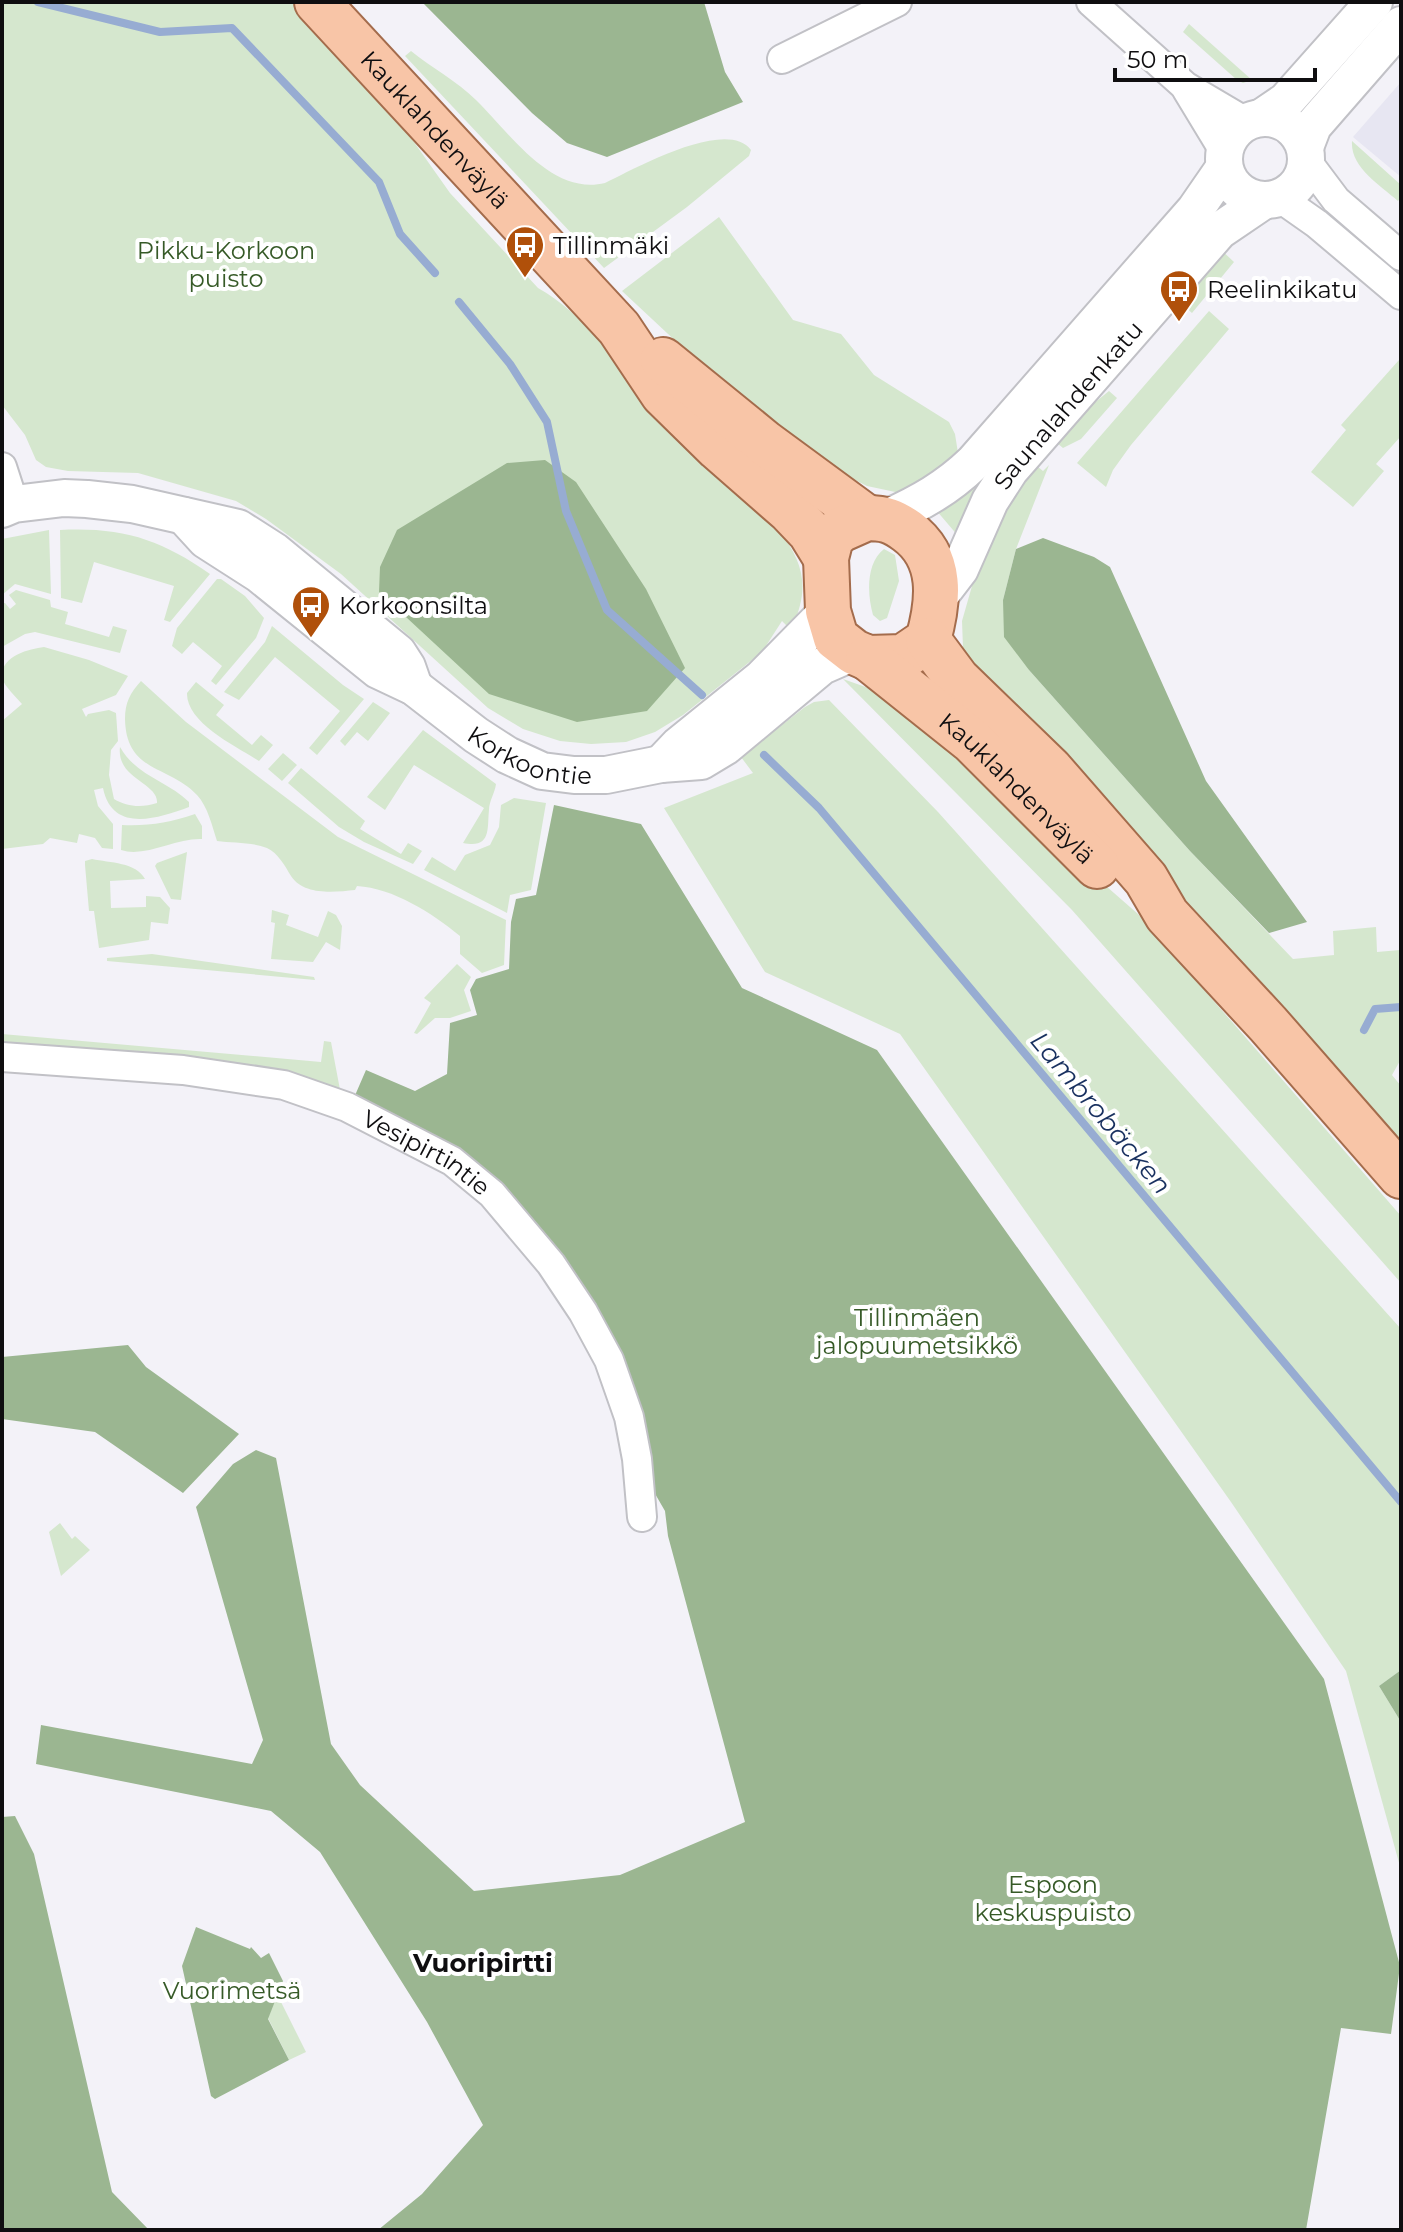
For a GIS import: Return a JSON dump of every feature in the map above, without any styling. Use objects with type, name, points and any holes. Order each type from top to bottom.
[{"type":"main road","name":"Kauklahdenväylä","points":[[317,2],[619,328],[663,394],[718,448],[790,511],[810,532],[826,558]]},
{"type":"main road","name":"Kauklahdenväylä","points":[[619,328],[687,378],[765,443],[877,518]]},
{"type":"main road","points":[[877,518],[923,544],[932,559],[933,619],[903,657],[861,655],[836,638],[828,611],[826,558],[831,538],[840,530],[877,518]]},
{"type":"main road","name":"Kauklahdenväylä","points":[[933,619],[957,679],[1050,769],[1146,879],[1167,915],[1268,1024],[1401,1176]]},
{"type":"main road","name":"Kauklahdenväylä","points":[[861,655],[972,741],[1108,876],[1167,915]]},
{"type":"street","points":[[782,59],[897,2]]},
{"type":"street","points":[[1091,2],[1185,86],[1254,120],[1275,119],[1288,125],[1298,135],[1306,154],[1336,200],[1401,256]]},
{"type":"street","points":[[1224,160],[1236,130],[1286,101],[1374,2]]},
{"type":"street","points":[[1272,200],[1294,189],[1303,176],[1313,126],[1401,25]]},
{"type":"street","points":[[1185,86],[1224,160],[1228,179],[1242,195],[1272,200],[1317,224],[1401,295]]},
{"type":"street","name":"Saunalahdenkatu","points":[[877,518],[930,498],[952,484],[973,463],[1195,210],[1224,160]]},
{"type":"street","name":"Saunalahdenkatu","points":[[933,619],[960,569],[990,501],[1010,470],[1219,231],[1272,200]]},
{"type":"street","points":[[2,467],[8,507]]},
{"type":"street","name":"Korkoontie","points":[[8,507],[64,498],[87,499],[132,504],[184,516],[206,540],[259,574],[378,670],[414,687],[507,755],[542,771],[606,775],[661,764],[701,761],[726,746],[822,666],[861,655]]},
{"type":"street","points":[[661,764],[679,745],[762,678],[828,611]]},
{"type":"street","name":"Vesipirtintie","points":[[2,1057],[183,1070],[284,1085],[347,1107],[452,1161],[492,1194],[551,1264],[583,1312],[609,1360],[629,1417],[637,1459],[642,1517]]},
{"type":"shaded area","points":[[1401,82],[1401,177],[1353,137]]},
{"type":"green space","name":"Pikku-Korkoon puisto","points":[[2,2],[295,2],[397,118],[450,193],[538,288],[583,323],[661,413],[779,530],[795,555],[802,578],[801,602],[791,630],[782,621],[762,652],[683,715],[655,732],[626,742],[591,744],[560,741],[523,729],[488,708],[341,574],[236,501],[138,473],[68,471],[46,467],[36,460],[25,435],[2,405]]},
{"type":"green space","points":[[422,2],[704,2],[725,72],[743,102],[607,157],[567,143],[532,113]]},
{"type":"green space","points":[[1189,24],[1252,80],[1243,83],[1237,80],[1183,32]]},
{"type":"green space","points":[[411,51],[469,93],[533,159],[567,180],[585,185],[605,183],[679,149],[722,139],[739,141],[751,150],[749,156],[687,207],[604,268],[405,56]]},
{"type":"green space","points":[[1352,141],[1401,185],[1398,201],[1361,167]]},
{"type":"green space","points":[[719,217],[793,320],[841,334],[874,375],[949,422],[955,434],[958,453],[948,467],[900,493],[867,486],[822,463],[743,404],[622,291]]},
{"type":"green space","points":[[1218,247],[1234,262],[1192,313],[1184,306],[1206,263]]},
{"type":"green space","points":[[1209,311],[1229,329],[1131,445],[1113,470],[1106,487],[1077,463]]},
{"type":"green space","points":[[1399,360],[1401,436],[1376,464],[1384,471],[1353,507],[1311,472],[1346,430],[1341,425]]},
{"type":"green space","points":[[1109,391],[1117,398],[1081,439],[1063,448],[1051,438]]},
{"type":"green space","points":[[1007,440],[959,537],[936,510]]},
{"type":"green space","points":[[545,460],[576,482],[646,589],[685,668],[647,711],[577,722],[489,694],[379,592],[380,567],[397,530],[507,463]]},
{"type":"green space","points":[[1031,461],[1043,471],[1049,465],[1016,549],[1003,600],[1029,670],[1190,851],[1293,959],[1334,955],[1333,931],[1376,927],[1377,952],[1400,950],[1401,925],[1401,1059],[1392,1075],[1401,1086],[1401,1149],[972,670],[963,648],[962,621],[987,535]]},
{"type":"green space","points":[[49,530],[51,594],[15,584],[2,595],[2,539]]},
{"type":"green space","points":[[60,530],[103,531],[140,538],[174,552],[210,574],[170,622],[164,620],[174,586],[94,562],[82,603],[61,598]]},
{"type":"green space","points":[[1043,538],[1094,557],[1110,567],[1206,781],[1307,922],[1269,933],[1190,851],[1029,670],[1004,637],[1003,600],[1016,549]]},
{"type":"green space","points":[[884,549],[895,555],[899,581],[887,618],[880,621],[873,615],[870,579],[874,562]]},
{"type":"green space","points":[[217,579],[245,596],[264,618],[256,638],[216,685],[211,681],[222,666],[193,642],[182,654],[172,646],[177,628]]},
{"type":"green space","points":[[16,590],[50,600],[51,607],[68,612],[65,624],[109,637],[113,626],[127,630],[120,653],[35,632],[2,647],[2,603],[10,609],[16,604],[9,595]]},
{"type":"green space","points":[[272,626],[364,699],[317,755],[309,748],[340,711],[275,657],[239,700],[224,692],[265,642]]},
{"type":"green space","points":[[44,647],[128,676],[116,695],[82,709],[86,717],[109,710],[116,713],[118,741],[111,750],[109,775],[114,799],[135,806],[157,803],[152,790],[124,766],[120,747],[143,772],[181,795],[189,802],[189,807],[137,819],[116,812],[103,788],[94,790],[98,806],[113,824],[113,849],[102,848],[95,838],[79,834],[77,843],[50,838],[43,844],[2,849],[2,721],[22,704],[3,681],[3,670],[17,655]]},
{"type":"green space","points":[[843,679],[888,695],[1138,914],[1401,1216],[1401,1283],[1072,910]]},
{"type":"green space","points":[[141,681],[186,722],[338,837],[506,920],[504,965],[482,973],[460,954],[460,936],[425,911],[398,897],[357,886],[355,890],[347,891],[312,890],[297,882],[271,850],[217,841],[207,811],[197,795],[186,785],[141,759],[127,737],[125,713],[129,698]]},
{"type":"green space","points":[[196,682],[224,705],[216,715],[252,745],[261,735],[273,745],[259,761],[214,733],[195,714],[187,693]]},
{"type":"green space","points":[[829,700],[938,812],[1401,1329],[1401,1670],[1379,1686],[1401,1722],[1401,1870],[1346,1671],[1231,1502],[900,1034],[765,972],[664,808],[753,773],[741,757],[805,707]]},
{"type":"green space","points":[[373,702],[390,713],[368,741],[357,732],[345,746],[340,741]]},
{"type":"green space","points":[[423,730],[496,784],[489,807],[488,830],[479,843],[463,843],[484,808],[414,765],[385,810],[367,797]]},
{"type":"green space","points":[[283,753],[297,765],[282,781],[268,769]]},
{"type":"green space","points":[[301,768],[365,821],[360,829],[401,854],[408,843],[422,851],[413,864],[339,827],[288,783]]},
{"type":"green space","points":[[514,798],[546,803],[531,890],[510,895],[507,913],[424,870],[432,857],[455,871],[465,855],[490,845],[499,827],[501,805]]},
{"type":"green space","name":"Espoon keskuspuisto","points":[[554,805],[641,824],[742,988],[877,1050],[1324,1679],[1400,1966],[1391,2034],[1341,2028],[1306,2230],[378,2230],[422,2194],[483,2125],[427,2022],[320,1852],[271,1811],[36,1764],[41,1725],[252,1764],[263,1740],[196,1507],[233,1464],[256,1450],[276,1458],[331,1744],[360,1785],[474,1891],[620,1875],[745,1822],[668,1536],[665,1511],[654,1492],[636,1410],[530,1223],[353,1100],[366,1070],[415,1091],[447,1074],[450,1023],[477,1015],[470,990],[476,979],[509,969],[511,922],[516,899],[536,895]]},
{"type":"green space","points":[[195,814],[202,826],[202,839],[140,852],[121,850],[122,825],[159,823]]},
{"type":"green space","points":[[187,852],[181,900],[171,899],[155,866]]},
{"type":"green space","points":[[92,859],[129,866],[145,879],[110,881],[111,908],[146,907],[146,896],[160,897],[170,908],[168,924],[151,922],[149,940],[99,948],[94,911],[89,911],[85,865],[85,861]]},
{"type":"green space","points":[[272,910],[289,915],[286,925],[318,937],[328,911],[336,915],[342,926],[340,950],[326,942],[313,962],[271,959],[275,923],[271,922]]},
{"type":"green space","points":[[152,954],[314,977],[315,980],[107,961],[107,958]]},
{"type":"green space","points":[[457,964],[471,977],[464,990],[471,1011],[450,1018],[435,1018],[417,1034],[414,1033],[431,1003],[424,998]]},
{"type":"green space","points":[[2,1034],[321,1062],[324,1041],[331,1042],[341,1095],[2,1046]]},
{"type":"green space","points":[[128,1345],[146,1367],[239,1434],[183,1493],[95,1432],[2,1419],[2,1357]]},
{"type":"green space","points":[[60,1523],[72,1539],[75,1536],[90,1550],[61,1576],[49,1532]]},
{"type":"green space","points":[[1401,1670],[1401,1722],[1379,1686]]},
{"type":"green space","points":[[15,1816],[34,1854],[112,2192],[149,2230],[2,2230],[2,1817]]},
{"type":"green space","name":"Vuorimetsä","points":[[196,1927],[251,1947],[261,1958],[269,1953],[283,1981],[268,2019],[289,2060],[215,2099],[211,2096],[182,1966]]},
{"type":"green space","points":[[275,2000],[281,2002],[306,2052],[289,2060],[268,2018]]},
{"type":"waterway","name":"Lambrobäcken","points":[[38,2],[160,32],[232,28],[379,182],[400,234],[435,273]]},
{"type":"waterway","name":"Lambrobäcken","points":[[459,302],[510,364],[547,422],[566,511],[607,610],[702,695]]},
{"type":"waterway","name":"Lambrobäcken","points":[[764,755],[819,808],[1401,1502]]},
{"type":"waterway","points":[[1364,1030],[1375,1009],[1401,1007]]},
{"type":"place","name":"Tillinmäki","points":[[525,279]]},
{"type":"place","name":"Reelinkikatu","points":[[1179,323]]},
{"type":"place","name":"Korkoonsilta","points":[[311,639]]},
{"type":"district","name":"Vuoripirtti","points":[[483,1963]]},
{"type":"park label","name":"Tillinmäen jalopuumetsikkö","points":[[917,1331]]}]
